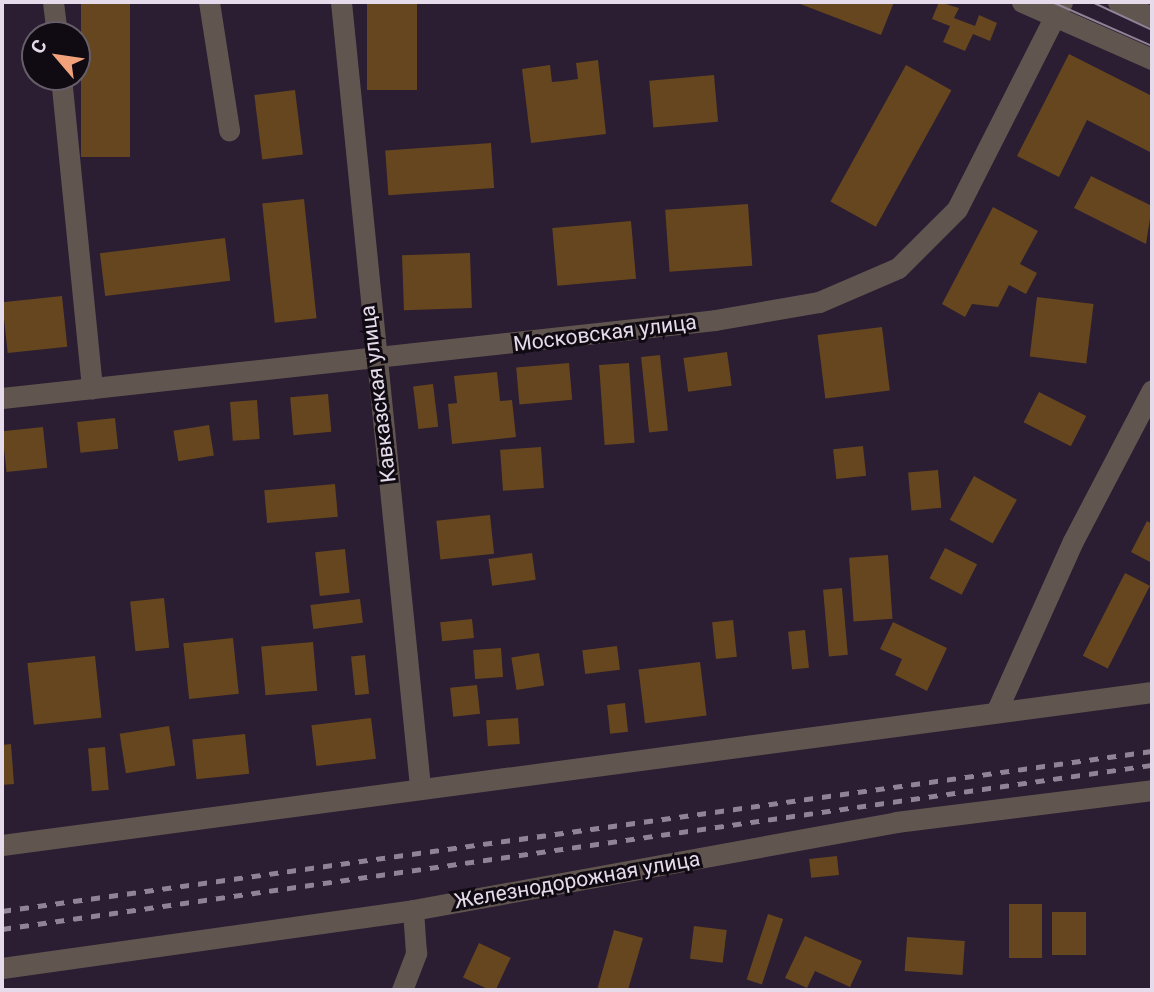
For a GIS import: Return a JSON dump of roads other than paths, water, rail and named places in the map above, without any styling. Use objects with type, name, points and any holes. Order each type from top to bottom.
[{"type":"street","points":[[53,2],[55,21]]},
{"type":"street","points":[[209,2],[229,130]]},
{"type":"street","name":"Кавказская улица","points":[[341,2],[372,360],[420,786]]},
{"type":"street","points":[[1022,2],[1060,8],[1152,59]]},
{"type":"street","points":[[1118,2],[1152,17]]},
{"type":"street","name":"Московская улица","points":[[2,398],[372,360],[819,302],[898,268],[957,209],[1060,8]]},
{"type":"street","points":[[62,91],[92,387]]},
{"type":"street","points":[[997,710],[1073,541],[1152,390]]},
{"type":"street","points":[[2,845],[420,786],[1152,692]]},
{"type":"street","name":"Железнодорожная улица","points":[[2,968],[413,910],[896,822],[1152,790]]},
{"type":"street","points":[[402,990],[416,953],[413,910]]},
{"type":"tram line","points":[[1052,2],[1152,46]]},
{"type":"tram line","points":[[1092,2],[1152,30]]},
{"type":"railway","points":[[2,911],[1152,751]]},
{"type":"railway","points":[[2,929],[1152,765]]}]
